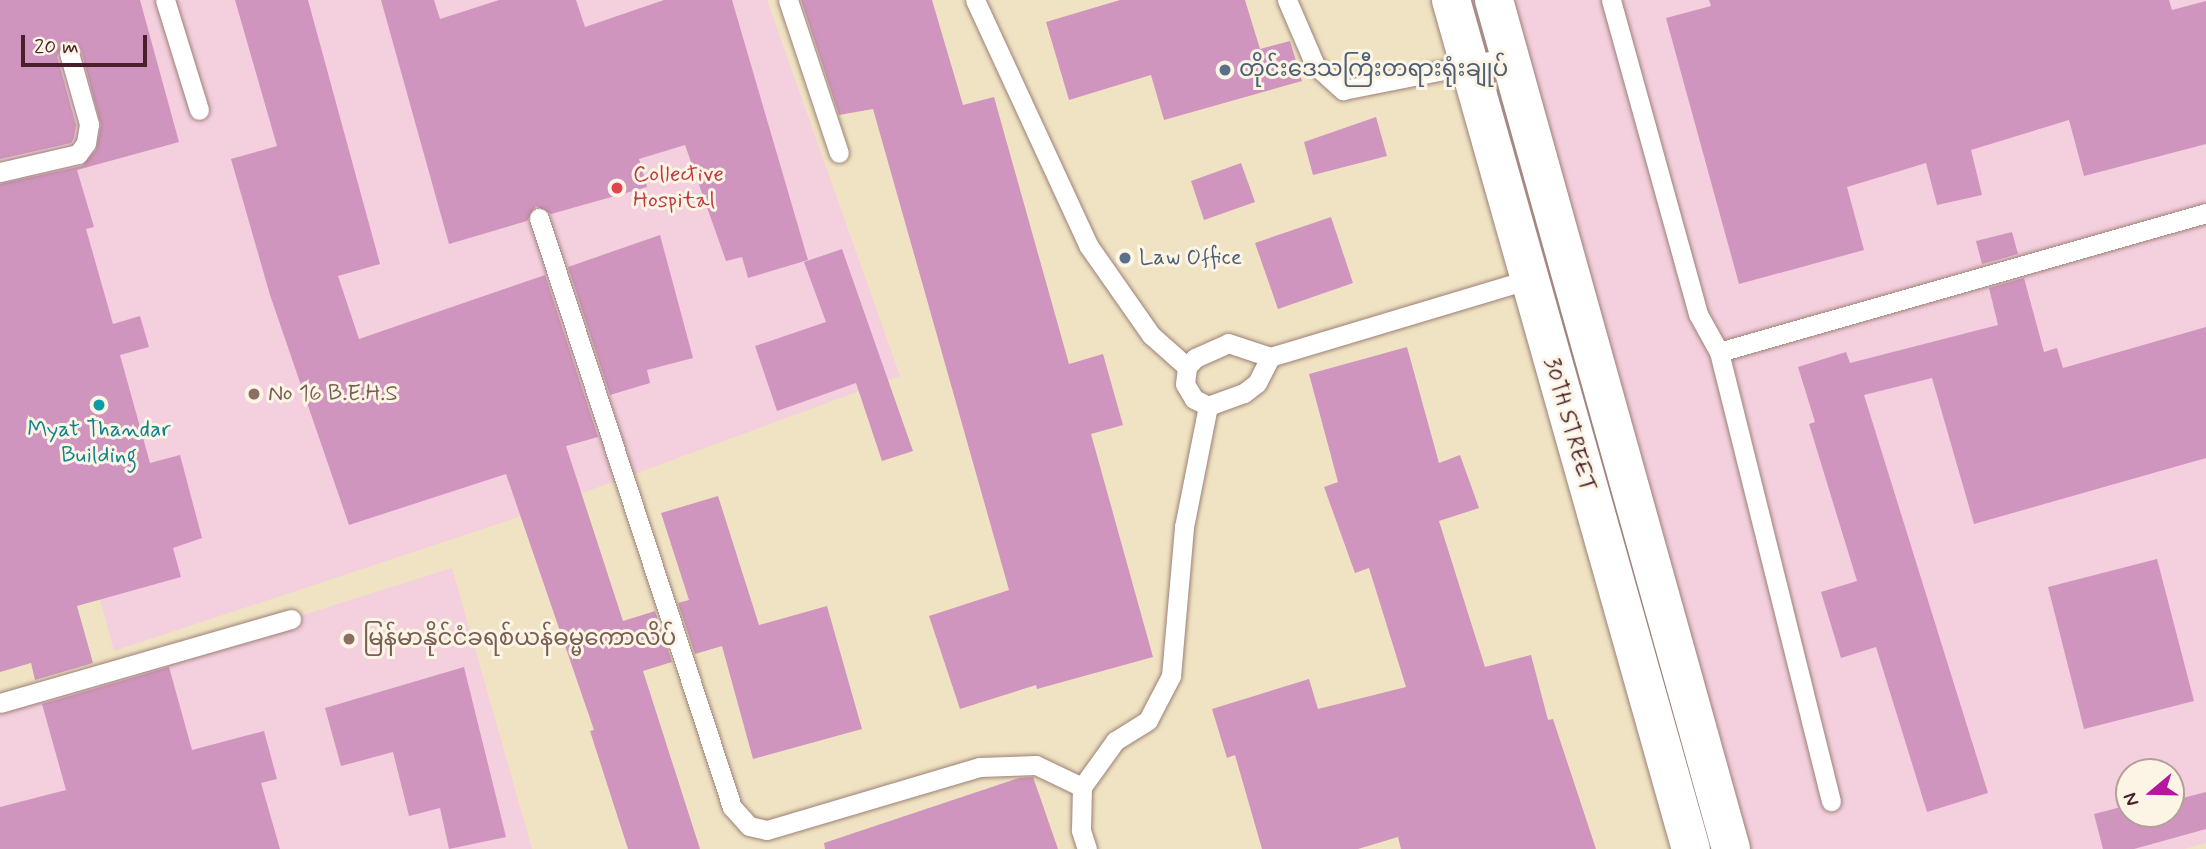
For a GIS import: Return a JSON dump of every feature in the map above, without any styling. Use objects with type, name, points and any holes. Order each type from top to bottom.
[{"type":"main road","name":"30TH STREET","points":[[1451,0],[1527,279],[1691,849]]},
{"type":"main road","name":"30TH STREET","points":[[1494,0],[1731,849]]},
{"type":"lane","points":[[165,0],[198,110]]},
{"type":"lane","points":[[788,0],[839,153]]},
{"type":"lane","points":[[975,0],[1088,245],[1151,335],[1187,367]]},
{"type":"lane","points":[[1287,0],[1315,65],[1343,90],[1510,57]]},
{"type":"lane","points":[[1611,0],[1698,314],[1719,352],[1831,801]]},
{"type":"lane","points":[[0,172],[78,154],[86,144],[89,124],[69,53]]},
{"type":"lane","points":[[1719,352],[2206,213]]},
{"type":"lane","points":[[539,218],[732,807],[749,826],[767,830],[980,767],[1035,765],[1082,787]]},
{"type":"lane","points":[[1270,357],[1257,383],[1244,393],[1208,406],[1194,399],[1185,384],[1187,367],[1208,350],[1228,343],[1270,357],[1527,279],[1568,271]]},
{"type":"lane","points":[[1087,849],[1082,830],[1082,787],[1115,741],[1148,720],[1171,676],[1184,527],[1208,406]]},
{"type":"lane","points":[[0,703],[290,619]]},
{"type":"shaded area","points":[[0,0],[767,0],[900,376],[504,522],[114,651],[9,265],[0,267]]},
{"type":"shaded area","points":[[1448,0],[2206,0],[2206,843],[2184,849],[1697,849]]},
{"type":"shaded area","name":"မြန်မာနိုင်ငံခရစ်ယန်ဓမ္မကောလိပ်","points":[[452,568],[532,849],[0,849],[0,710]]},
{"type":"building","points":[[0,0],[140,0],[179,142],[77,170],[94,227],[86,229],[113,324],[140,316],[149,347],[120,355],[150,463],[180,455],[202,538],[173,548],[181,577],[77,606],[93,663],[35,680],[31,663],[0,672],[0,184],[82,166],[96,150],[101,125],[81,50],[73,41],[65,41],[57,56],[76,125],[74,138],[71,143],[0,159]]},
{"type":"building","points":[[235,0],[308,0],[380,264],[338,276],[359,339],[545,275],[598,437],[566,446],[623,621],[655,611],[672,662],[643,671],[700,849],[628,849],[590,731],[594,730],[506,474],[349,525],[270,295],[231,159],[277,146]]},
{"type":"building","points":[[381,0],[434,0],[440,19],[499,0],[576,0],[585,27],[664,0],[732,0],[808,260],[748,278],[742,257],[726,261],[685,145],[639,159],[647,187],[551,214],[536,206],[527,221],[449,244]]},
{"type":"building","points":[[801,0],[932,0],[963,105],[994,97],[1069,364],[1103,354],[1123,425],[1091,434],[1153,657],[1037,689],[1036,685],[960,709],[929,616],[1009,590],[873,109],[839,115]]},
{"type":"building","name":"တိုင်းဒေသကြီးတရားရုံးချုပ်","points":[[1120,0],[1245,0],[1260,49],[1290,41],[1302,81],[1164,120],[1151,75],[1069,100],[1046,22]]},
{"type":"building","points":[[1709,0],[2169,0],[2172,10],[2206,1],[2206,144],[2084,176],[2069,120],[1971,150],[1982,195],[1937,205],[1926,163],[1847,187],[1864,250],[1739,284],[1666,18],[1711,6]]},
{"type":"building","points":[[1376,117],[1387,156],[1313,175],[1304,142]]},
{"type":"building","points":[[1241,163],[1255,202],[1204,220],[1191,181]]},
{"type":"building","points":[[1331,217],[1353,283],[1278,309],[1255,243]]},
{"type":"building","points":[[2012,232],[2018,254],[1982,264],[1976,241]]},
{"type":"building","points":[[660,235],[693,358],[647,370],[650,383],[610,395],[568,267]]},
{"type":"building","points":[[842,249],[913,451],[882,461],[856,383],[777,411],[755,346],[826,322],[804,262]]},
{"type":"building","points":[[2024,278],[2044,352],[2057,348],[2063,368],[2206,327],[2206,458],[1974,524],[1932,378],[1864,395],[1988,793],[1927,812],[1876,647],[1841,658],[1821,592],[1857,581],[1809,424],[1815,422],[1798,367],[1846,352],[1850,363],[1998,325],[1989,288]]},
{"type":"building","points":[[1407,347],[1439,463],[1460,455],[1479,508],[1439,521],[1485,667],[1531,655],[1548,720],[1553,719],[1596,849],[1401,849],[1398,837],[1358,849],[1262,849],[1235,755],[1227,758],[1212,709],[1309,679],[1318,709],[1406,687],[1369,568],[1355,573],[1324,487],[1338,482],[1309,374]]},
{"type":"building","points":[[718,496],[759,625],[827,606],[862,729],[753,759],[722,646],[695,654],[678,603],[689,600],[661,513]]},
{"type":"building","points":[[2157,559],[2194,701],[2084,729],[2048,587]]},
{"type":"building","points":[[169,667],[192,750],[264,731],[277,779],[261,783],[280,849],[0,849],[0,807],[66,790],[42,704]]},
{"type":"building","points":[[464,667],[506,837],[449,849],[440,808],[409,816],[393,752],[341,766],[325,708]]},
{"type":"building","points":[[1033,777],[1058,849],[825,849],[824,843],[1019,778]]},
{"type":"building","points":[[2206,792],[2206,829],[2134,849],[2103,849],[2094,814],[2115,809],[2115,828],[2185,828],[2185,797]]},
{"type":"place","name":"တိုင်းဒေသကြီးတရားရုံးချုပ်","points":[[1225,70]]},
{"type":"place","name":"Collective Hospital","points":[[617,188]]},
{"type":"place","name":"Law Office","points":[[1125,258]]},
{"type":"place","name":"No 16 B.E.H.S","points":[[254,394]]},
{"type":"place","name":"Myat Thandar Building","points":[[99,405]]},
{"type":"place","name":"မြန်မာနိုင်ငံခရစ်ယန်ဓမ္မကောလိပ်","points":[[349,639]]}]
